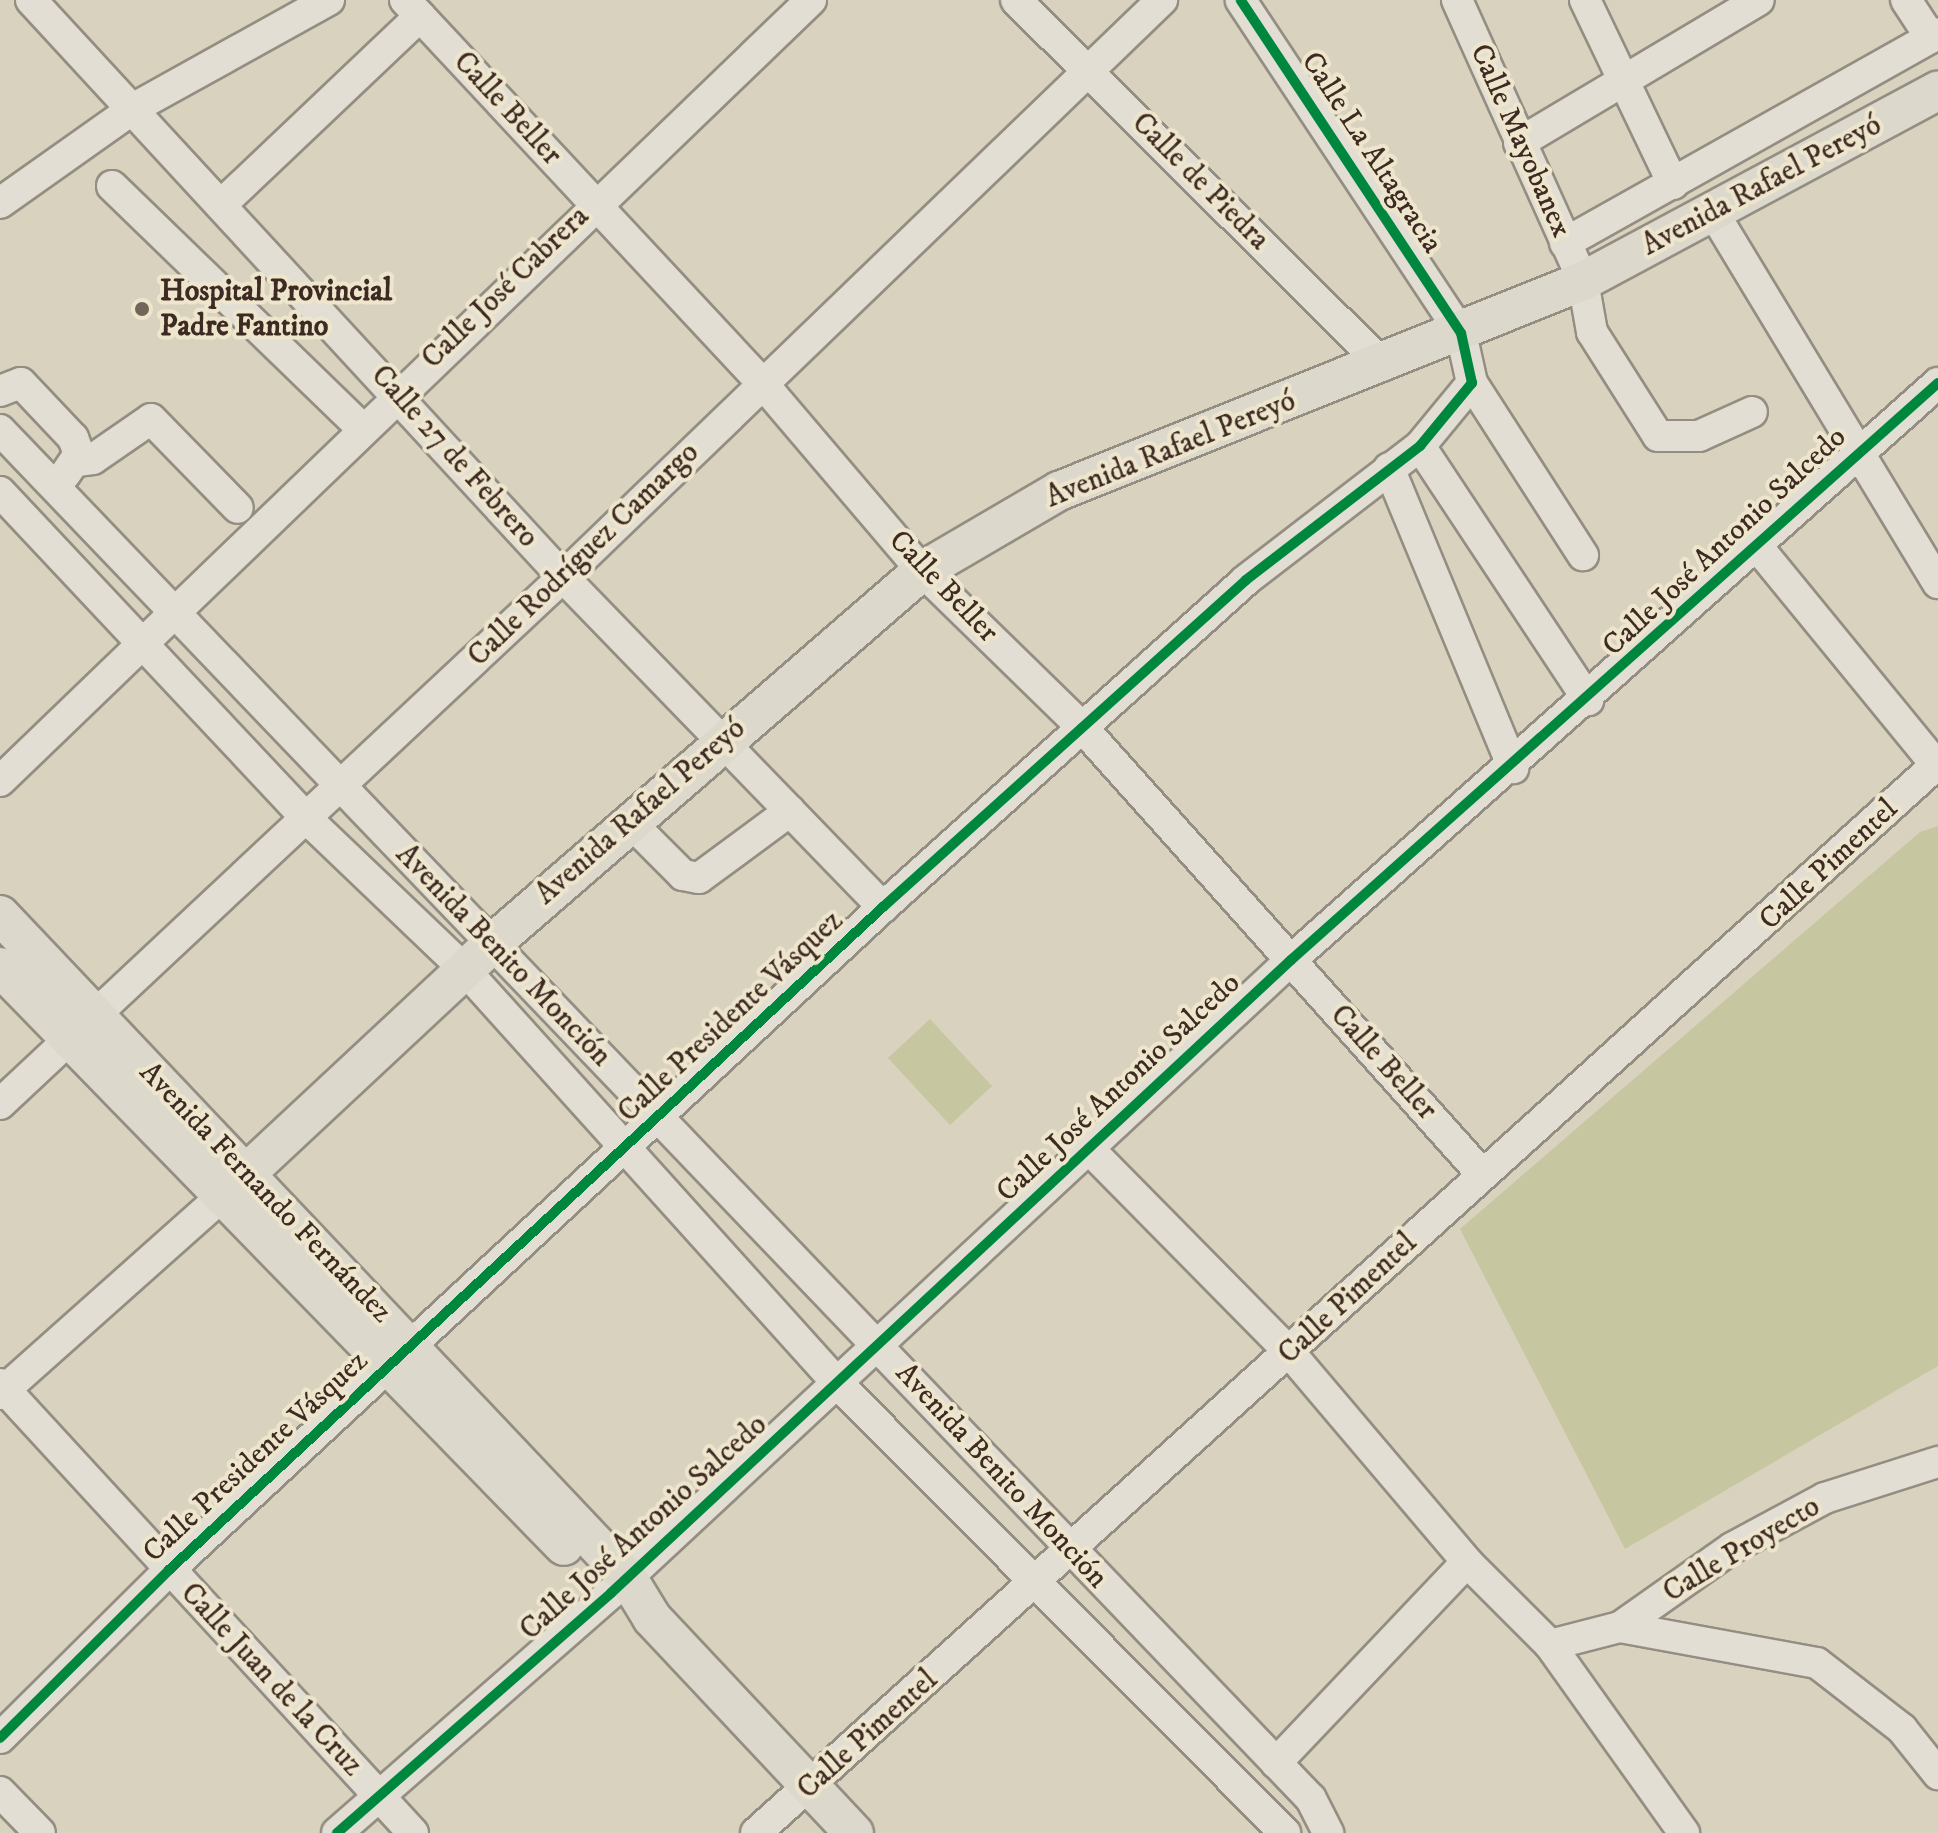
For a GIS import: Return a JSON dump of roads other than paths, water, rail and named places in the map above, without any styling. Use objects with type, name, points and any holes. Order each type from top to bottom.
[{"type":"main road","name":"Avenida Rafael Pereyó","points":[[234,1185],[494,942],[721,741],[922,571],[1059,491],[1383,365],[1583,281],[1938,91]]},
{"type":"main road","name":"Avenida Fernando Fernández","points":[[0,915],[82,1026],[652,1618],[854,1833]]},
{"type":"main road","name":"Avenida Fernando Fernández","points":[[0,967],[82,1026]]},
{"type":"street","name":"Calle 27 de Febrero","points":[[31,0],[134,108],[563,577],[883,907]]},
{"type":"street","points":[[0,203],[134,108],[329,0]]},
{"type":"street","name":"Calle José Cabrera","points":[[0,781],[595,201],[811,0]]},
{"type":"street","name":"Calle de Piedra","points":[[1016,0],[1383,365]]},
{"type":"street","name":"Calle Rodríguez Camargo","points":[[0,1104],[563,577],[1162,0]]},
{"type":"street","name":"Calle La Altagracia","points":[[1241,0],[1461,333]]},
{"type":"street","name":"Calle Mayobanex","points":[[1457,0],[1583,281],[1592,332],[1658,436],[1699,436],[1752,412]]},
{"type":"street","points":[[1585,0],[1673,184]]},
{"type":"street","points":[[1519,143],[1759,0]]},
{"type":"street","points":[[1565,243],[1934,36],[1906,0]]},
{"type":"street","points":[[222,204],[412,8]]},
{"type":"street","name":"Calle Beller","points":[[412,8],[763,384],[922,571],[1081,726],[1482,1174]]},
{"type":"street","points":[[112,186],[362,428]]},
{"type":"street","points":[[1713,212],[1938,583]]},
{"type":"street","points":[[1461,333],[1472,383],[1583,555]]},
{"type":"street","points":[[0,391],[21,383],[73,438],[77,461]]},
{"type":"street","name":"Calle Presidente Vásquez","points":[[0,1738],[169,1570],[659,1121],[883,907],[1246,580],[1420,446],[1472,383]]},
{"type":"street","name":"Calle José Antonio Salcedo","points":[[337,1833],[619,1585],[1291,960],[1513,768],[1858,452],[1938,383]]},
{"type":"street","points":[[56,486],[77,461],[93,459],[151,419],[238,508]]},
{"type":"street","name":"Avenida Benito Monción","points":[[0,430],[338,786],[494,942],[659,1121],[879,1346],[1071,1553],[1276,1763],[1327,1820],[1328,1833]]},
{"type":"street","points":[[1420,446],[1588,700]]},
{"type":"street","points":[[1389,468],[1513,768]]},
{"type":"street","name":"Avenida Benito Monción","points":[[0,492],[305,817],[465,970],[838,1384],[1285,1833]]},
{"type":"street","points":[[1756,545],[1937,764]]},
{"type":"street","name":"Calle Pimentel","points":[[756,1833],[1039,1583],[1482,1174],[1729,959],[1937,764]]},
{"type":"street","points":[[630,822],[683,875],[699,878],[790,811]]},
{"type":"street","points":[[1089,1149],[1290,1353],[1467,1562],[1550,1645],[1684,1833]]},
{"type":"street","points":[[2,1389],[234,1185]]},
{"type":"street","name":"Calle Juan de la Cruz","points":[[2,1389],[413,1833]]},
{"type":"street","name":"Calle Proyecto","points":[[1550,1645],[1620,1627],[1732,1548],[1825,1498],[1938,1462]]},
{"type":"street","points":[[1276,1763],[1467,1562]]},
{"type":"street","points":[[1620,1627],[1817,1663],[1902,1729],[1938,1774]]},
{"type":"street","points":[[0,1792],[40,1833]]},
{"type":"place","name":"Hospital Provincial Padre Fantino","points":[[142,309]]}]
